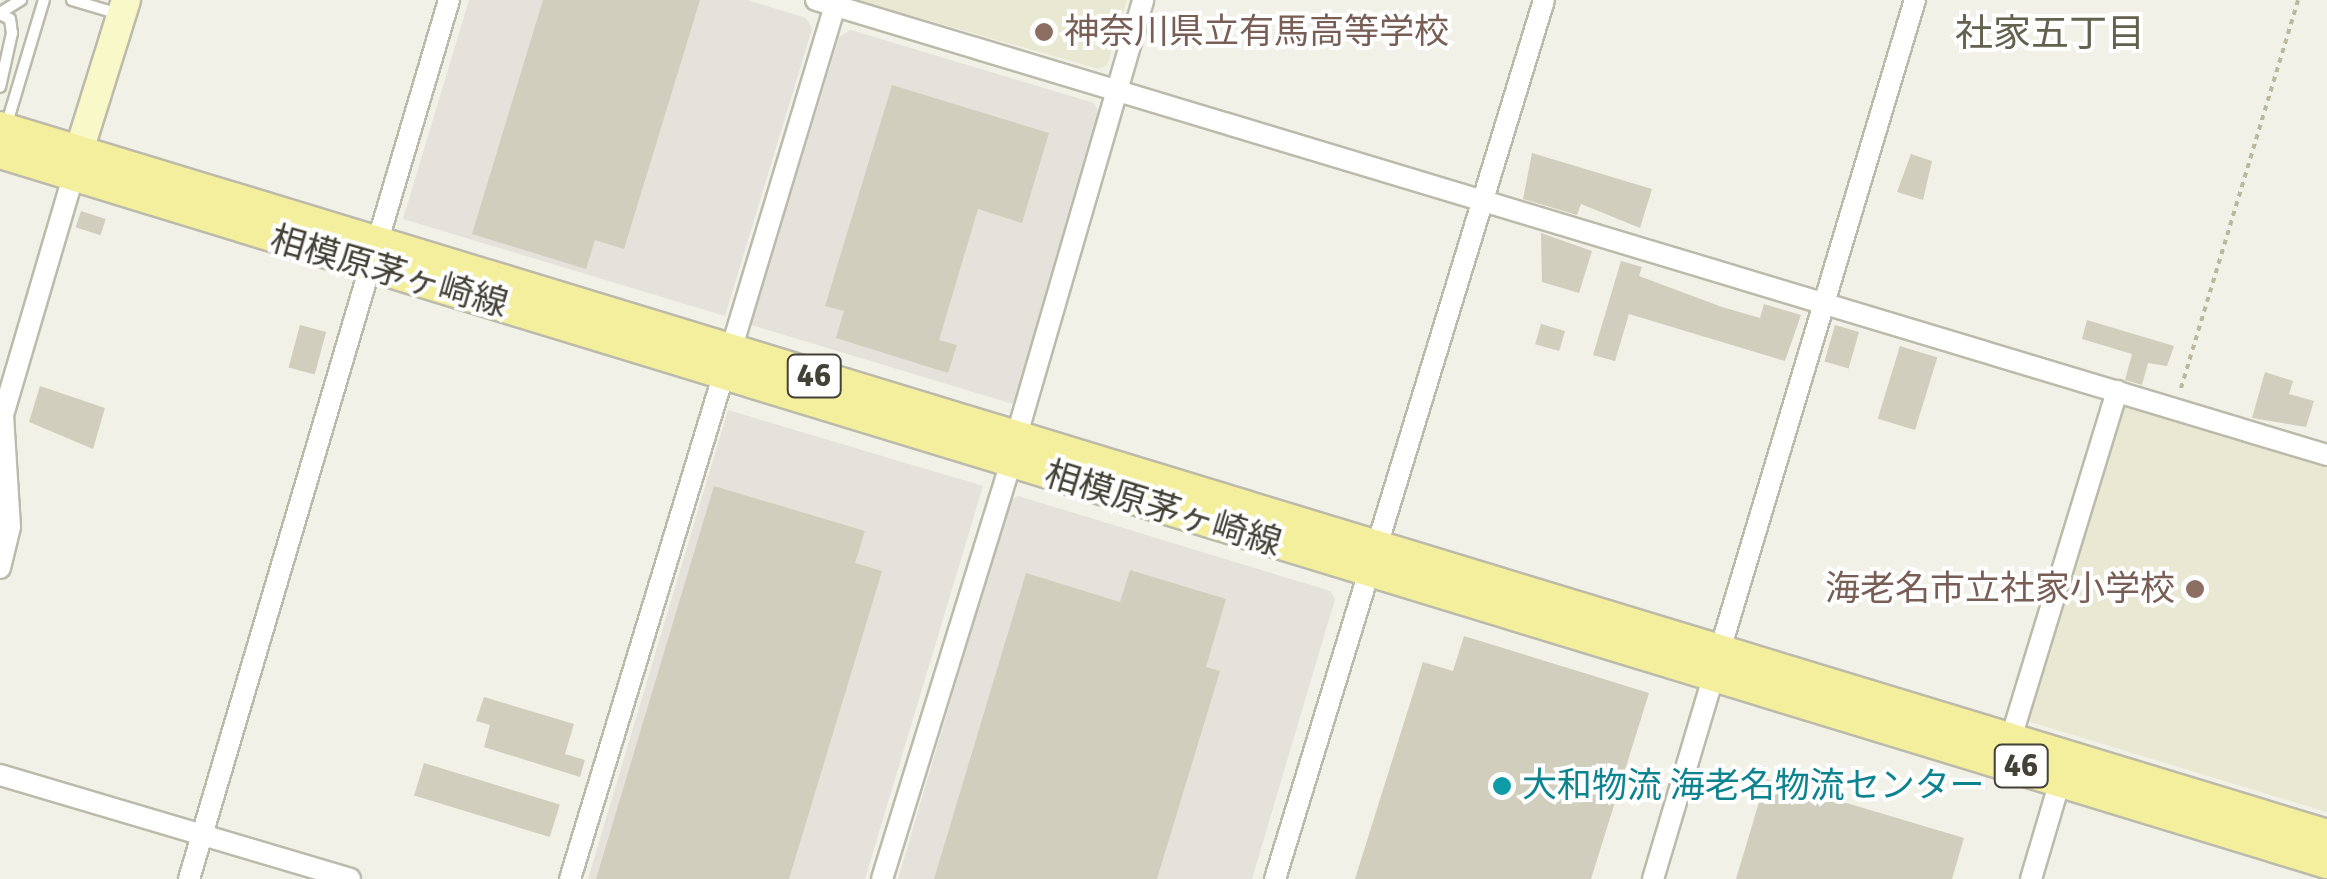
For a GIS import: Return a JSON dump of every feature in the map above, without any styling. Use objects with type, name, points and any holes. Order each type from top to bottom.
[{"type":"main road","name":"相模原茅ヶ崎線","points":[[2,136],[77,164],[375,255],[724,374],[1013,449],[1717,662],[2327,863]]},
{"type":"main road","name":"相模原茅ヶ崎線","points":[[1717,662],[2011,738],[2327,835]]},
{"type":"street","points":[[189,879],[449,0]]},
{"type":"street","points":[[882,879],[1013,449],[1143,0]]},
{"type":"street","points":[[1274,879],[1544,0]]},
{"type":"street","points":[[1653,879],[1916,0]]},
{"type":"street","points":[[570,879],[724,374],[826,3],[2327,455]]},
{"type":"street","points":[[0,568],[10,526],[4,487],[3,415],[124,7]]},
{"type":"street","points":[[2011,738],[2117,392]]},
{"type":"street","points":[[0,775],[350,879]]},
{"type":"street","points":[[2031,879],[2061,778]]},
{"type":"lane","points":[[0,87],[12,33],[10,19],[0,13],[20,0]]},
{"type":"lane","points":[[2,136],[44,0]]},
{"type":"lane","points":[[72,0],[124,7]]},
{"type":"path","points":[[2175,408],[2298,0]]},
{"type":"shaded area","points":[[469,0],[747,0],[806,18],[812,29],[725,316],[403,219]]},
{"type":"shaded area","name":"神奈川県立有馬高等学校","points":[[857,0],[1127,0],[1107,65],[1099,69]]},
{"type":"shaded area","points":[[851,30],[1094,103],[1100,115],[1013,404],[751,325],[839,37]]},
{"type":"shaded area","name":"海老名市立社家小学校","points":[[2127,403],[2327,463],[2327,812],[2030,722],[2026,715],[2118,407]]},
{"type":"shaded area","points":[[728,410],[983,486],[865,879],[588,879]]},
{"type":"shaded area","points":[[1018,496],[1330,591],[1335,599],[1252,879],[898,879],[1010,500]]},
{"type":"building","points":[[543,0],[700,0],[624,249],[595,240],[586,269],[472,234]]},
{"type":"building","points":[[892,85],[1049,133],[1022,223],[978,209],[939,340],[957,345],[948,373],[836,338],[844,311],[825,306]]},
{"type":"building","points":[[1532,153],[1652,189],[1640,228],[1581,204],[1577,215],[1523,199]]},
{"type":"building","points":[[1911,154],[1932,161],[1923,200],[1897,192]]},
{"type":"building","points":[[81,211],[106,219],[100,235],[76,227]]},
{"type":"building","points":[[1541,233],[1592,251],[1579,293],[1542,282]]},
{"type":"building","points":[[1621,261],[1642,267],[1639,276],[1722,307],[1760,318],[1764,304],[1801,315],[1785,361],[1629,314],[1615,361],[1593,355]]},
{"type":"building","points":[[2087,320],[2174,346],[2167,366],[2148,363],[2142,385],[2125,380],[2132,354],[2082,339]]},
{"type":"building","points":[[1541,324],[1565,331],[1559,351],[1535,344]]},
{"type":"building","points":[[300,325],[326,332],[315,374],[289,368]]},
{"type":"building","points":[[1835,325],[1859,332],[1849,368],[1825,362]]},
{"type":"building","points":[[1900,346],[1937,357],[1915,430],[1878,419]]},
{"type":"building","points":[[2265,372],[2293,381],[2289,394],[2314,401],[2306,427],[2252,418]]},
{"type":"building","points":[[40,386],[105,408],[93,449],[29,422]]},
{"type":"building","points":[[714,486],[865,531],[855,563],[882,571],[789,879],[596,879]]},
{"type":"building","points":[[1130,570],[1226,599],[1206,667],[1220,671],[1157,879],[934,879],[1026,573],[1120,602]]},
{"type":"building","name":"大和物流 海老名物流センター","points":[[1464,636],[1649,693],[1591,879],[1355,879],[1423,662],[1453,671]]},
{"type":"building","points":[[484,697],[574,724],[565,754],[585,760],[580,777],[484,747],[490,725],[476,721]]},
{"type":"building","points":[[424,763],[560,805],[550,837],[414,796]]},
{"type":"building","points":[[1766,779],[1964,838],[1952,879],[1736,879]]},
{"type":"place","name":"神奈川県立有馬高等学校","points":[[1044,32]]},
{"type":"place","name":"海老名市立社家小学校","points":[[2195,589]]},
{"type":"place","name":"大和物流 海老名物流センター","points":[[1502,786]]},
{"type":"district","name":"社家五丁目","points":[[2050,34]]}]
